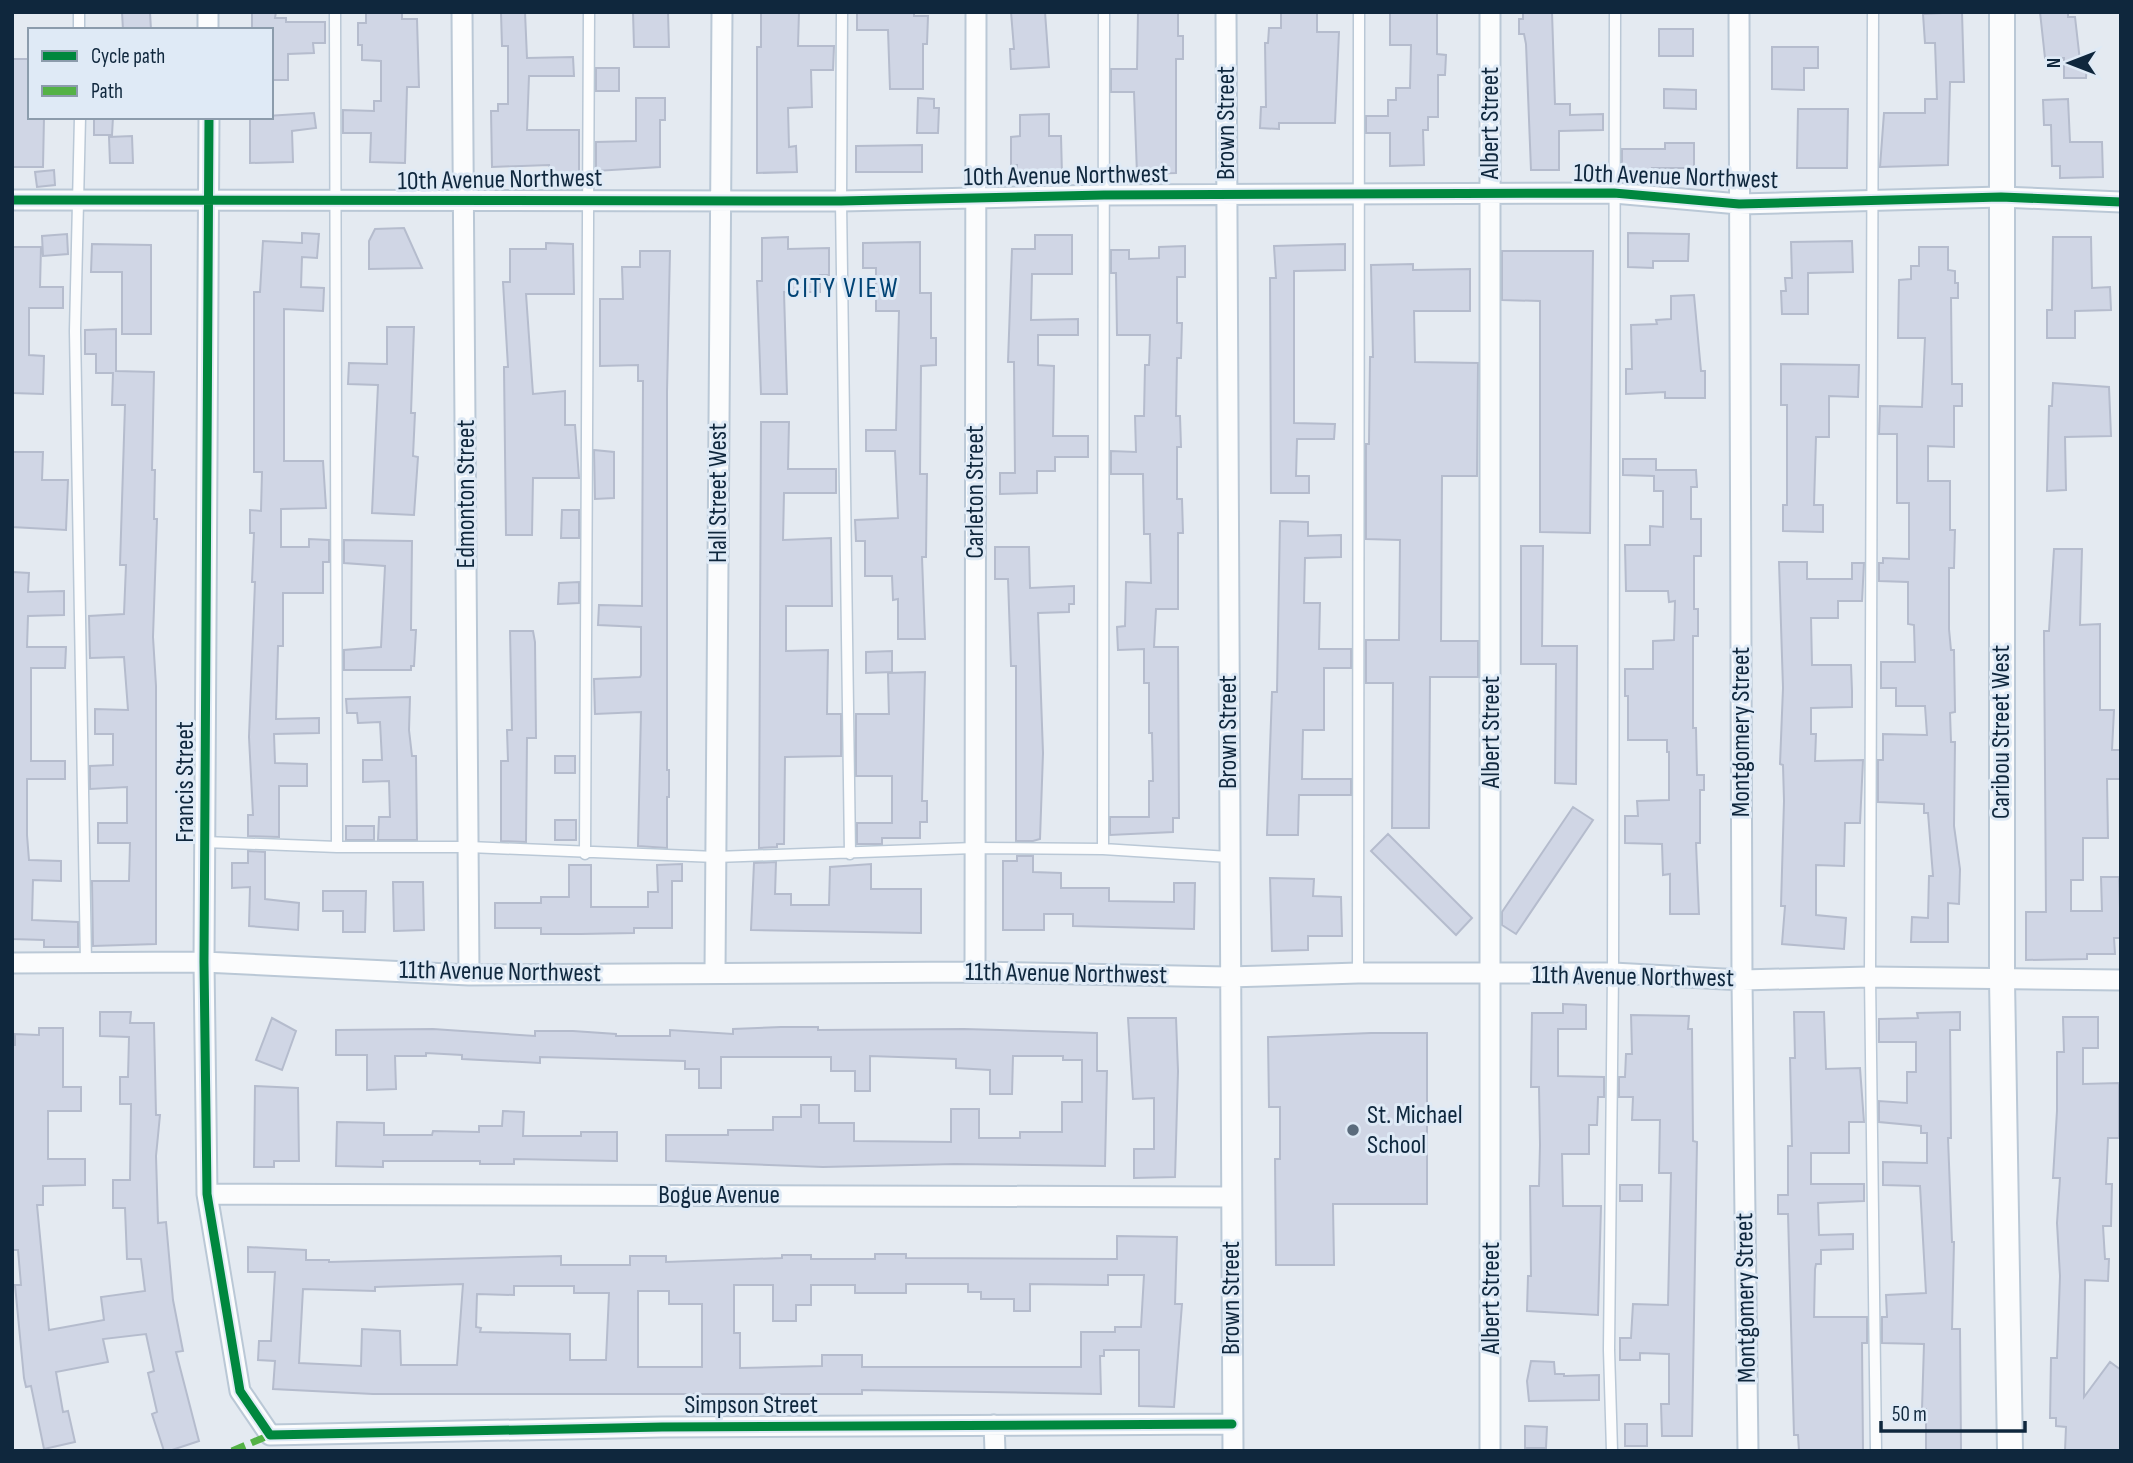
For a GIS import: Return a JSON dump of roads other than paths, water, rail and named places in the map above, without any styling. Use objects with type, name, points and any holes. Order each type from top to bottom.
[{"type":"street","name":"Edmonton Street","points":[[463,12],[469,975]]},
{"type":"street","name":"Hall Street West","points":[[715,973],[722,12]]},
{"type":"street","name":"Carleton Street","points":[[975,972],[976,12]]},
{"type":"street","name":"Brown Street","points":[[1226,12],[1228,977],[1233,1451]]},
{"type":"street","name":"Albert Street","points":[[1490,12],[1490,1451]]},
{"type":"street","name":"Montgomery Street","points":[[1739,12],[1742,979],[1748,1451]]},
{"type":"street","name":"Caribou Street West","points":[[2002,12],[2002,979],[2010,1451]]},
{"type":"street","name":"Francis Street","points":[[209,119],[204,962],[207,1194],[240,1391],[270,1436]]},
{"type":"street","name":"10th Avenue Northwest","points":[[12,200],[337,203],[841,201],[1104,195],[1614,193],[1739,204],[1872,198],[2001,197],[2121,202]]},
{"type":"street","name":"11th Avenue Northwest","points":[[12,963],[204,962],[469,975],[975,972],[1228,977],[1358,973],[1613,973],[1742,979],[1870,977],[2121,980]]},
{"type":"street","name":"Bogue Avenue","points":[[207,1194],[1231,1197]]},
{"type":"street","name":"Simpson Street","points":[[270,1436],[649,1427],[1232,1424]]},
{"type":"street","points":[[994,1425],[995,1451]]},
{"type":"lane","points":[[335,12],[337,847]]},
{"type":"lane","points":[[585,854],[589,12]]},
{"type":"lane","points":[[842,12],[841,201],[850,853]]},
{"type":"lane","points":[[1103,849],[1104,12]]},
{"type":"lane","points":[[1358,973],[1359,12]]},
{"type":"lane","points":[[1612,1451],[1609,1350],[1613,973],[1615,12]]},
{"type":"lane","points":[[1873,12],[1870,977],[1876,1451]]},
{"type":"lane","points":[[80,119],[75,331],[86,962]]},
{"type":"lane","points":[[205,842],[337,847],[469,847],[716,858],[974,848],[1103,849],[1229,857]]},
{"type":"place","name":"St. Michael School","points":[[1353,1130]]},
{"type":"district","name":"CITY VIEW","points":[[843,288]]}]
